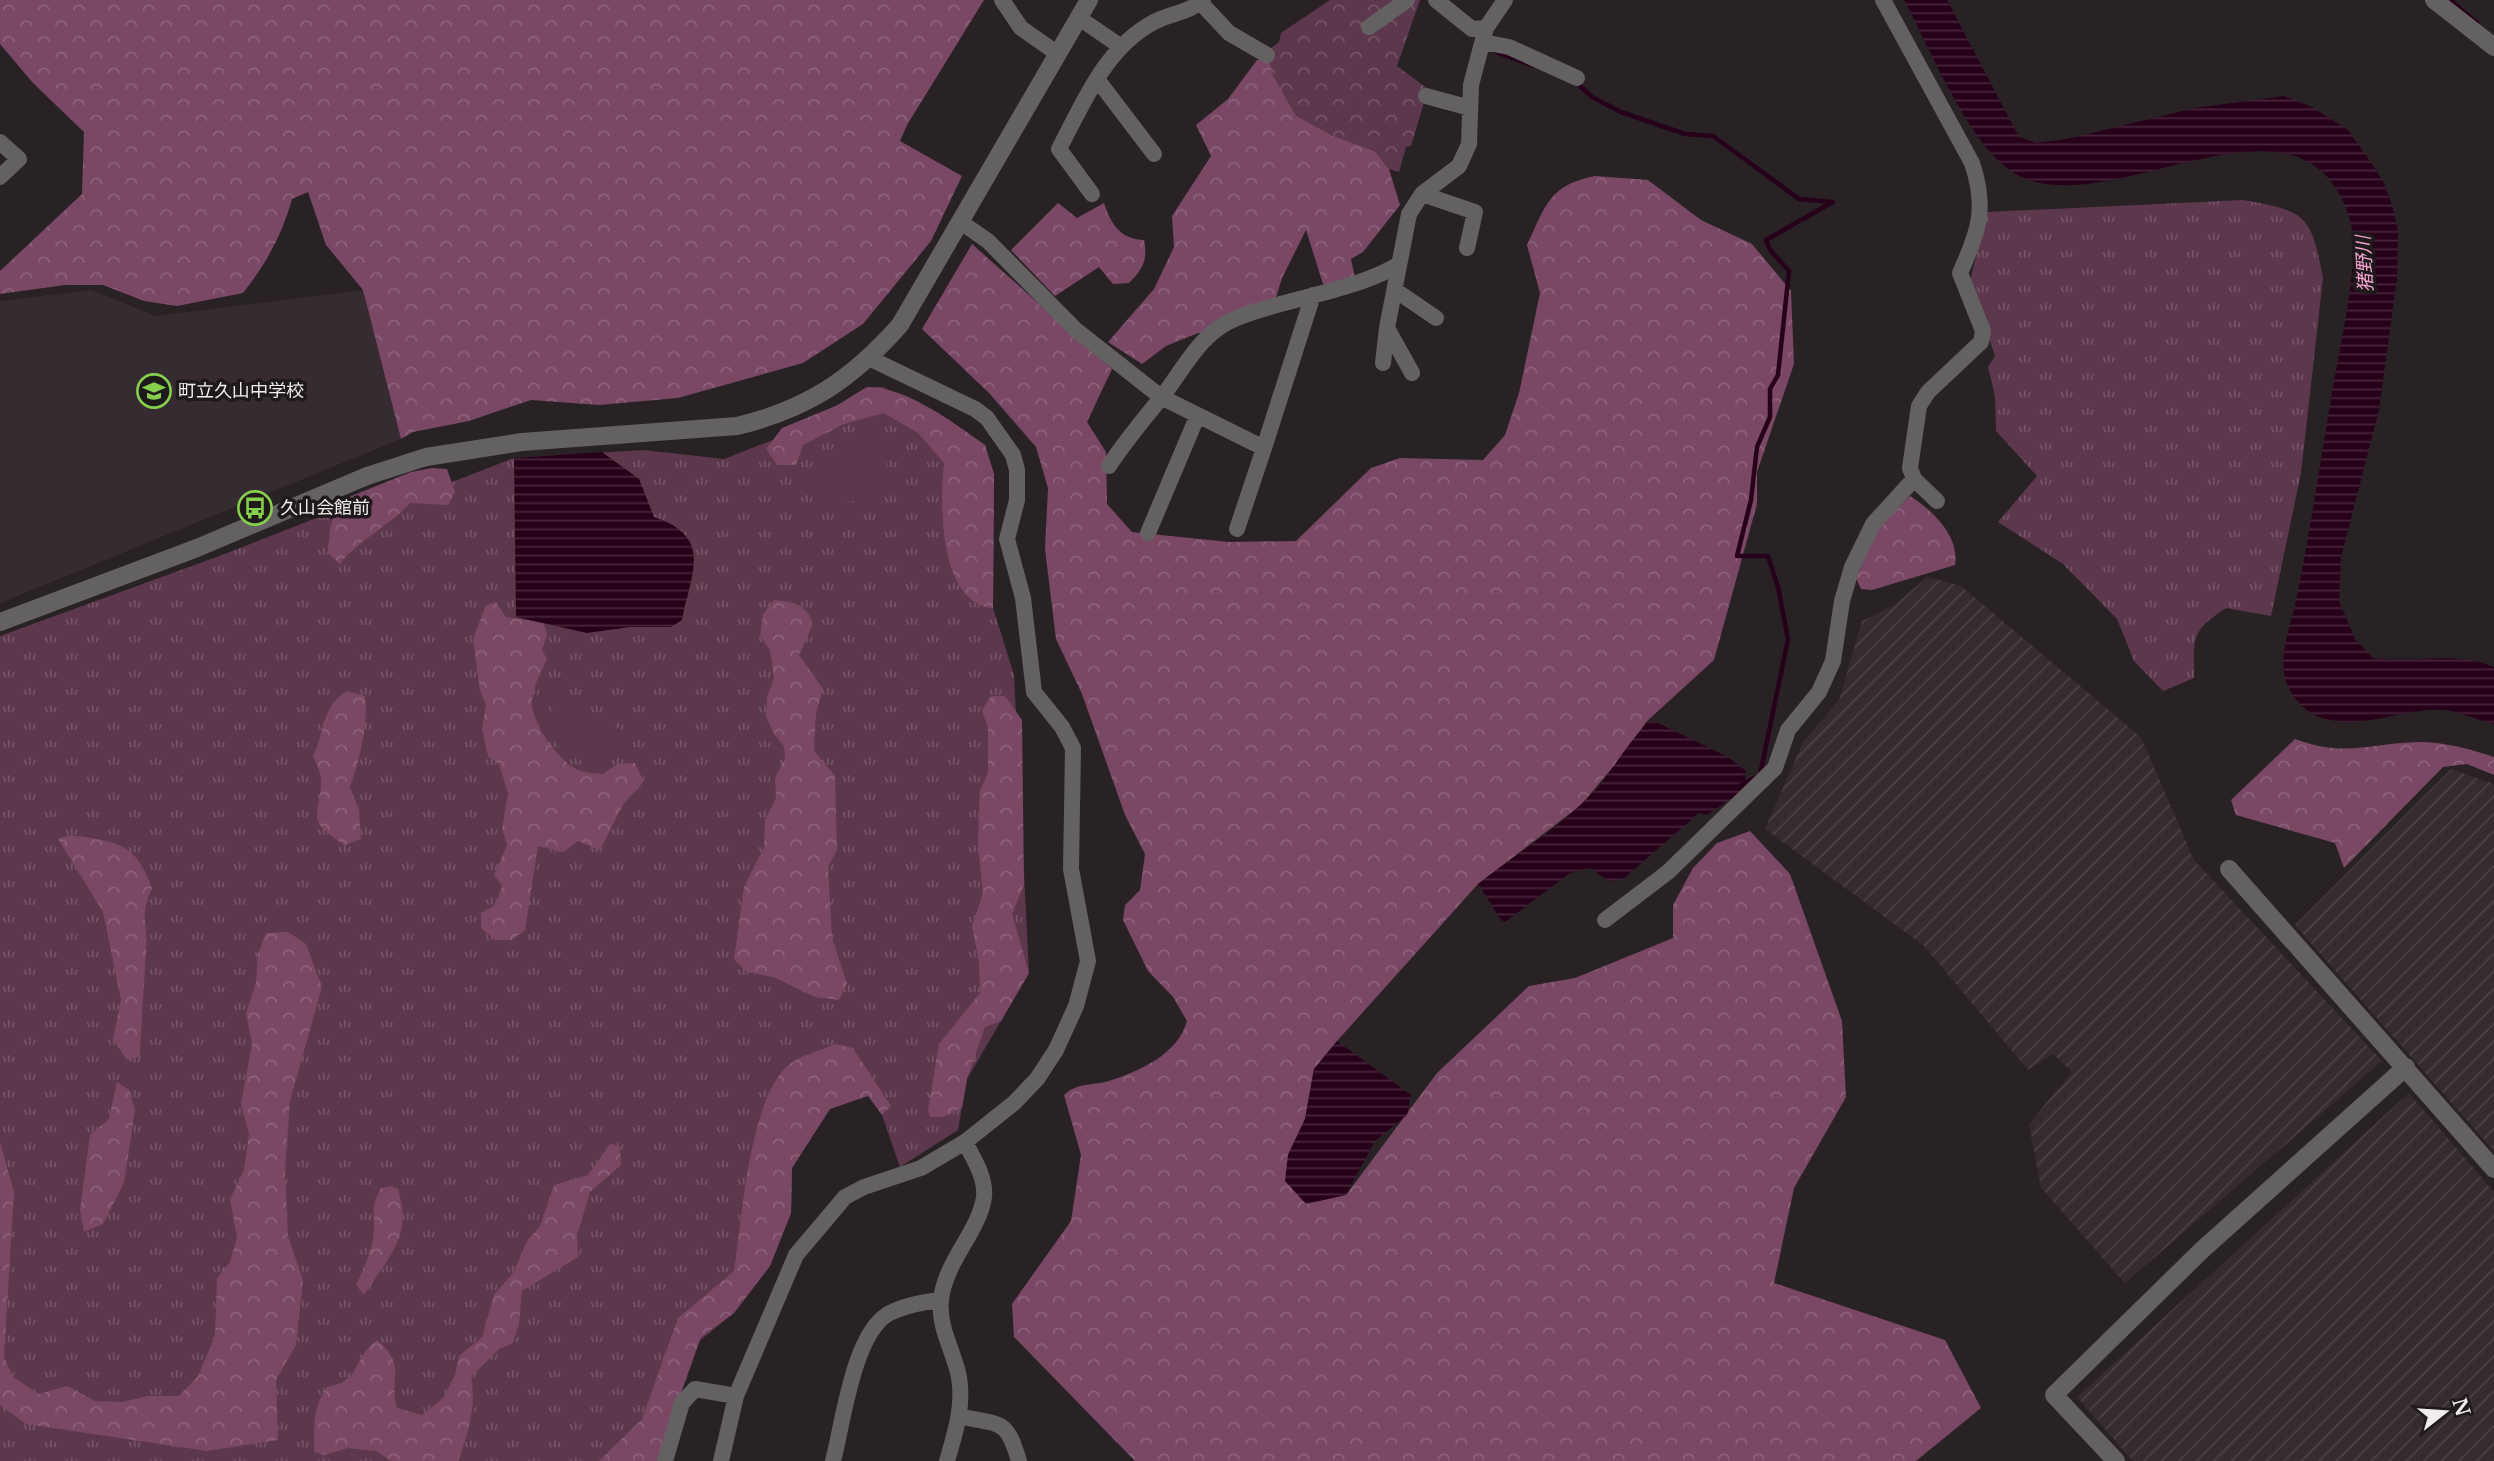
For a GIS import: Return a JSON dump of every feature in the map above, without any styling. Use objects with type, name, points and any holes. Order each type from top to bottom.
[{"type":"street","points":[[1002,0],[1021,28],[1058,54]]},
{"type":"street","points":[[0,622],[173,558],[392,467],[481,446],[737,426],[799,407],[821,396],[870,359],[900,325],[962,223],[1089,0]]},
{"type":"street","points":[[1370,27],[1407,0]]},
{"type":"street","points":[[1436,0],[1472,29],[1577,78]]},
{"type":"street","points":[[1383,363],[1409,214],[1413,203],[1422,194],[1459,166],[1469,144],[1471,85],[1484,35],[1505,0]]},
{"type":"street","points":[[1883,0],[1972,163],[1982,205],[1976,237],[1959,272],[1983,331],[1981,342],[1928,392],[1919,406],[1910,468],[1913,479],[1937,501]]},
{"type":"street","points":[[2434,0],[2494,47]]},
{"type":"street","points":[[1092,194],[1059,149],[1097,79],[1120,46],[1155,21],[1202,1],[1229,33],[1267,55]]},
{"type":"street","points":[[1079,18],[1120,46]]},
{"type":"street","points":[[1097,79],[1154,154]]},
{"type":"street","points":[[1426,96],[1469,108]]},
{"type":"street","points":[[0,142],[19,159],[0,177]]},
{"type":"street","points":[[1422,194],[1475,212],[1466,248]]},
{"type":"street","points":[[962,223],[988,241],[1076,330],[1161,397],[1196,417],[1264,448]]},
{"type":"street","points":[[1110,466],[1128,436],[1161,397],[1198,345],[1216,328],[1236,318],[1351,285],[1398,265]]},
{"type":"street","points":[[1395,290],[1436,318]]},
{"type":"street","points":[[1237,529],[1313,295]]},
{"type":"street","points":[[1387,328],[1412,373]]},
{"type":"street","points":[[721,1461],[736,1396],[796,1255],[826,1216],[845,1197],[864,1187],[921,1168],[965,1142],[1014,1103],[1037,1079],[1056,1050],[1079,995],[1088,961],[1072,869],[1073,748],[1062,727],[1034,692],[1029,669],[1023,598],[1007,539],[1018,486],[1013,455],[987,418],[975,409],[870,359]]},
{"type":"street","points":[[1148,533],[1196,417]]},
{"type":"street","points":[[1605,920],[1668,872],[1775,768],[1788,730],[1819,692],[1833,661],[1842,601],[1857,556],[1873,524],[1913,479]]},
{"type":"street","points":[[2228,869],[2494,1169]]},
{"type":"street","points":[[2116,1461],[2054,1395],[2202,1250],[2406,1067]]},
{"type":"street","points":[[947,1461],[959,1416],[958,1375],[943,1330],[941,1300],[949,1268],[984,1196],[980,1170],[965,1142]]},
{"type":"street","points":[[833,1461],[859,1356],[870,1332],[886,1315],[915,1303],[941,1300]]},
{"type":"street","points":[[665,1461],[682,1403],[695,1389],[736,1396]]},
{"type":"street","points":[[959,1416],[1003,1426],[1011,1433],[1019,1461]]},
{"type":"shaded area","points":[[91,290],[156,316],[363,290],[401,439],[0,603],[0,301]]},
{"type":"shaded area","points":[[1927,577],[1961,586],[2141,737],[2194,860],[2382,1061],[2125,1283],[2041,1188],[2029,1124],[2072,1072],[2053,1054],[2028,1070],[1924,946],[1765,829],[1803,742],[1839,700],[1862,621],[1895,605]]},
{"type":"shaded area","points":[[2451,769],[2494,784],[2494,1151],[2295,925]]},
{"type":"shaded area","points":[[2409,1093],[2494,1192],[2494,1461],[2133,1461],[2077,1397]]},
{"type":"green space","points":[[0,0],[984,0],[907,125],[900,141],[962,176],[931,241],[863,324],[803,363],[678,398],[599,405],[531,400],[469,421],[413,432],[401,439],[363,290],[326,245],[308,192],[292,199],[272,249],[243,293],[177,306],[144,301],[103,285],[65,285],[0,294],[0,271],[82,194],[84,132],[33,83],[0,44]]},
{"type":"green space","points":[[1330,0],[1420,0],[1397,66],[1428,89],[1411,146],[1406,147],[1399,172],[1389,169],[1375,151],[1331,135],[1296,116],[1272,74],[1268,51],[1279,42],[1281,33]]},
{"type":"green space","points":[[1271,59],[1331,135],[1375,151],[1389,169],[1400,205],[1363,252],[1351,259],[1356,283],[1324,287],[1306,230],[1282,278],[1274,304],[1214,335],[1198,333],[1166,346],[1142,364],[1108,342],[1154,289],[1174,247],[1172,216],[1211,156],[1196,125],[1228,99],[1257,60]]},
{"type":"green space","points":[[1595,176],[1648,180],[1701,220],[1752,244],[1791,291],[1794,364],[1757,472],[1757,504],[1714,660],[1646,722],[1629,748],[1581,805],[1478,884],[1337,1041],[1314,1069],[1305,1119],[1288,1155],[1346,1195],[1437,1073],[1529,986],[1575,978],[1673,938],[1673,905],[1693,868],[1717,843],[1750,831],[1790,874],[1842,1021],[1846,1097],[1794,1188],[1774,1283],[1945,1340],[1981,1408],[1916,1461],[1135,1461],[1014,1337],[1012,1304],[1071,1221],[1081,1155],[1064,1095],[1080,1086],[1121,1077],[1156,1060],[1175,1043],[1187,1021],[1173,997],[1148,971],[1123,920],[1125,905],[1140,890],[1145,854],[1125,815],[1082,694],[1056,639],[1045,549],[1048,488],[1036,447],[989,393],[922,329],[972,244],[1112,369],[1087,422],[1106,452],[1107,504],[1132,532],[1229,542],[1296,541],[1371,468],[1400,458],[1483,460],[1505,435],[1519,393],[1540,293],[1527,245],[1545,208],[1558,191]]},
{"type":"green space","points":[[2243,200],[2280,208],[2302,219],[2309,228],[2319,257],[2323,278],[2301,473],[2271,616],[2226,608],[2206,623],[2196,637],[2194,678],[2163,691],[2134,661],[2117,619],[2063,564],[1998,522],[2037,476],[1996,431],[1995,396],[1988,367],[1995,356],[1970,281],[1987,212]]},
{"type":"green space","points":[[1058,203],[1077,218],[1104,203],[1118,229],[1129,237],[1144,240],[1143,264],[1129,283],[1113,284],[1099,267],[1055,296],[1011,250]]},
{"type":"green space","points":[[867,387],[883,387],[962,429],[985,445],[994,474],[993,608],[1014,675],[1029,973],[967,1079],[958,1130],[900,1167],[882,1115],[860,1084],[836,1076],[792,1168],[791,1213],[770,1266],[734,1313],[677,1359],[651,1461],[0,1461],[0,636],[222,555],[413,480],[452,482],[514,458],[643,450],[724,459],[793,432]]},
{"type":"green space","points":[[867,387],[913,399],[985,445],[994,474],[993,608],[975,602],[962,589],[952,570],[943,525],[944,463],[918,433],[884,413],[844,424],[803,445],[796,465],[777,465],[766,449],[782,428],[838,405]]},
{"type":"green space","points":[[855,440],[874,443],[882,454],[887,469],[883,487],[849,502],[831,503],[814,498],[807,480],[809,470],[816,462],[844,452]]},
{"type":"green space","points":[[432,468],[447,469],[455,492],[448,505],[410,503],[356,547],[340,564],[328,553],[330,528],[339,501],[411,472]]},
{"type":"green space","points":[[1910,496],[1935,516],[1949,534],[1955,565],[1872,590],[1861,589],[1856,578],[1879,526]]},
{"type":"green space","points":[[774,600],[799,605],[807,612],[813,624],[799,655],[823,689],[816,713],[814,751],[835,776],[837,850],[828,867],[832,937],[847,984],[839,1000],[815,997],[773,977],[747,972],[734,959],[744,887],[764,847],[765,820],[776,798],[775,778],[785,758],[784,746],[774,734],[766,716],[767,697],[774,678],[770,650],[760,636],[763,614]]},
{"type":"green space","points":[[496,602],[506,617],[544,623],[547,635],[542,650],[547,659],[535,688],[532,706],[543,734],[558,754],[574,768],[589,773],[603,774],[617,764],[635,763],[643,780],[622,807],[599,850],[578,841],[564,852],[538,846],[525,930],[512,940],[495,940],[481,928],[481,913],[495,905],[502,886],[494,875],[507,845],[502,829],[508,793],[499,764],[488,756],[482,729],[486,704],[480,691],[473,639],[486,605]]},
{"type":"green space","points":[[347,691],[365,696],[366,717],[357,766],[350,787],[359,810],[361,839],[345,845],[331,836],[318,822],[321,778],[313,756],[328,712]]},
{"type":"green space","points":[[991,696],[1005,696],[1022,720],[1024,885],[1012,914],[1029,973],[1001,1021],[985,1027],[967,1079],[962,1108],[943,1117],[930,1117],[928,1110],[939,1044],[980,993],[979,962],[972,926],[983,893],[978,846],[979,812],[980,790],[988,773],[988,728],[982,710]]},
{"type":"green space","points":[[558,702],[616,727],[624,737],[625,751],[612,760],[597,763],[581,760],[567,753],[555,743],[549,730],[549,716]]},
{"type":"green space","points":[[2295,739],[2313,745],[2344,749],[2419,742],[2448,745],[2494,757],[2494,775],[2467,764],[2443,767],[2344,868],[2335,843],[2236,815],[2231,800]]},
{"type":"green space","points":[[71,835],[112,842],[131,852],[152,888],[145,914],[147,942],[140,1057],[127,1060],[113,1039],[121,1000],[103,912],[58,839]]},
{"type":"green space","points":[[288,932],[306,944],[322,987],[290,1101],[285,1171],[288,1236],[303,1280],[296,1345],[276,1380],[278,1440],[207,1451],[26,1424],[0,1405],[0,1142],[14,1192],[4,1357],[13,1377],[39,1394],[67,1386],[95,1401],[122,1402],[148,1396],[179,1396],[198,1376],[215,1336],[217,1278],[230,1262],[237,1238],[230,1199],[244,1170],[249,1134],[241,1104],[252,1044],[246,1013],[256,983],[258,954],[266,933]]},
{"type":"green space","points":[[835,1044],[853,1048],[891,1106],[882,1115],[868,1096],[830,1109],[792,1168],[791,1213],[770,1266],[734,1313],[701,1337],[657,1461],[599,1461],[642,1419],[678,1318],[734,1271],[750,1160],[766,1102],[777,1079],[791,1063]]},
{"type":"green space","points":[[117,1082],[129,1090],[135,1110],[124,1183],[103,1224],[84,1232],[80,1210],[90,1135],[109,1119]]},
{"type":"green space","points":[[610,1144],[620,1146],[621,1165],[590,1192],[577,1235],[578,1257],[522,1291],[519,1325],[512,1344],[499,1349],[471,1377],[471,1419],[458,1461],[391,1461],[376,1451],[348,1448],[324,1455],[314,1452],[315,1418],[322,1395],[327,1387],[346,1380],[351,1375],[363,1355],[377,1340],[392,1357],[395,1365],[397,1408],[422,1415],[443,1398],[455,1375],[459,1356],[482,1337],[494,1295],[513,1273],[527,1241],[540,1226],[554,1185],[588,1175]]},
{"type":"green space","points":[[391,1186],[398,1189],[402,1206],[400,1234],[389,1258],[364,1295],[356,1285],[372,1244],[375,1201],[381,1188]]},
{"type":"water","name":"猪野川","points":[[1904,0],[1947,0],[2019,137],[2036,143],[2067,139],[2195,108],[2284,96],[2312,107],[2348,130],[2384,183],[2398,232],[2397,278],[2379,410],[2341,557],[2339,601],[2355,639],[2373,658],[2465,659],[2494,667],[2494,724],[2444,710],[2413,712],[2364,721],[2333,720],[2307,710],[2293,695],[2285,678],[2285,647],[2307,544],[2345,325],[2353,254],[2349,216],[2324,173],[2287,154],[2243,152],[2092,183],[2046,184],[2008,169],[1992,154],[1963,114]]},
{"type":"water","points":[[602,452],[639,479],[654,517],[673,525],[685,535],[692,546],[693,572],[682,620],[671,627],[630,627],[587,633],[516,617],[514,458]]},
{"type":"water","points":[[1652,720],[1728,757],[1746,771],[1744,790],[1707,815],[1699,813],[1623,879],[1609,881],[1590,868],[1570,873],[1505,922],[1501,920],[1478,884],[1556,826],[1586,800],[1641,730]]},
{"type":"water","points":[[1337,1041],[1411,1095],[1407,1115],[1375,1141],[1346,1195],[1306,1204],[1285,1181],[1288,1155],[1305,1119],[1314,1069]]},
{"type":"waterway","points":[[2450,0],[2477,23]]},
{"type":"waterway","points":[[1496,52],[1534,66]]},
{"type":"waterway","points":[[1577,83],[1592,97],[1621,112],[1685,134],[1713,136],[1799,199],[1832,202]]},
{"type":"waterway","points":[[1741,785],[1760,775],[1788,639],[1778,587],[1768,556],[1737,556],[1751,500],[1757,447],[1770,417],[1770,389],[1778,375],[1789,271],[1770,250],[1766,240],[1833,202]]},
{"type":"place","name":"町立久山中学校","points":[[154,391]]},
{"type":"place","name":"久山会館前","points":[[255,508]]}]
